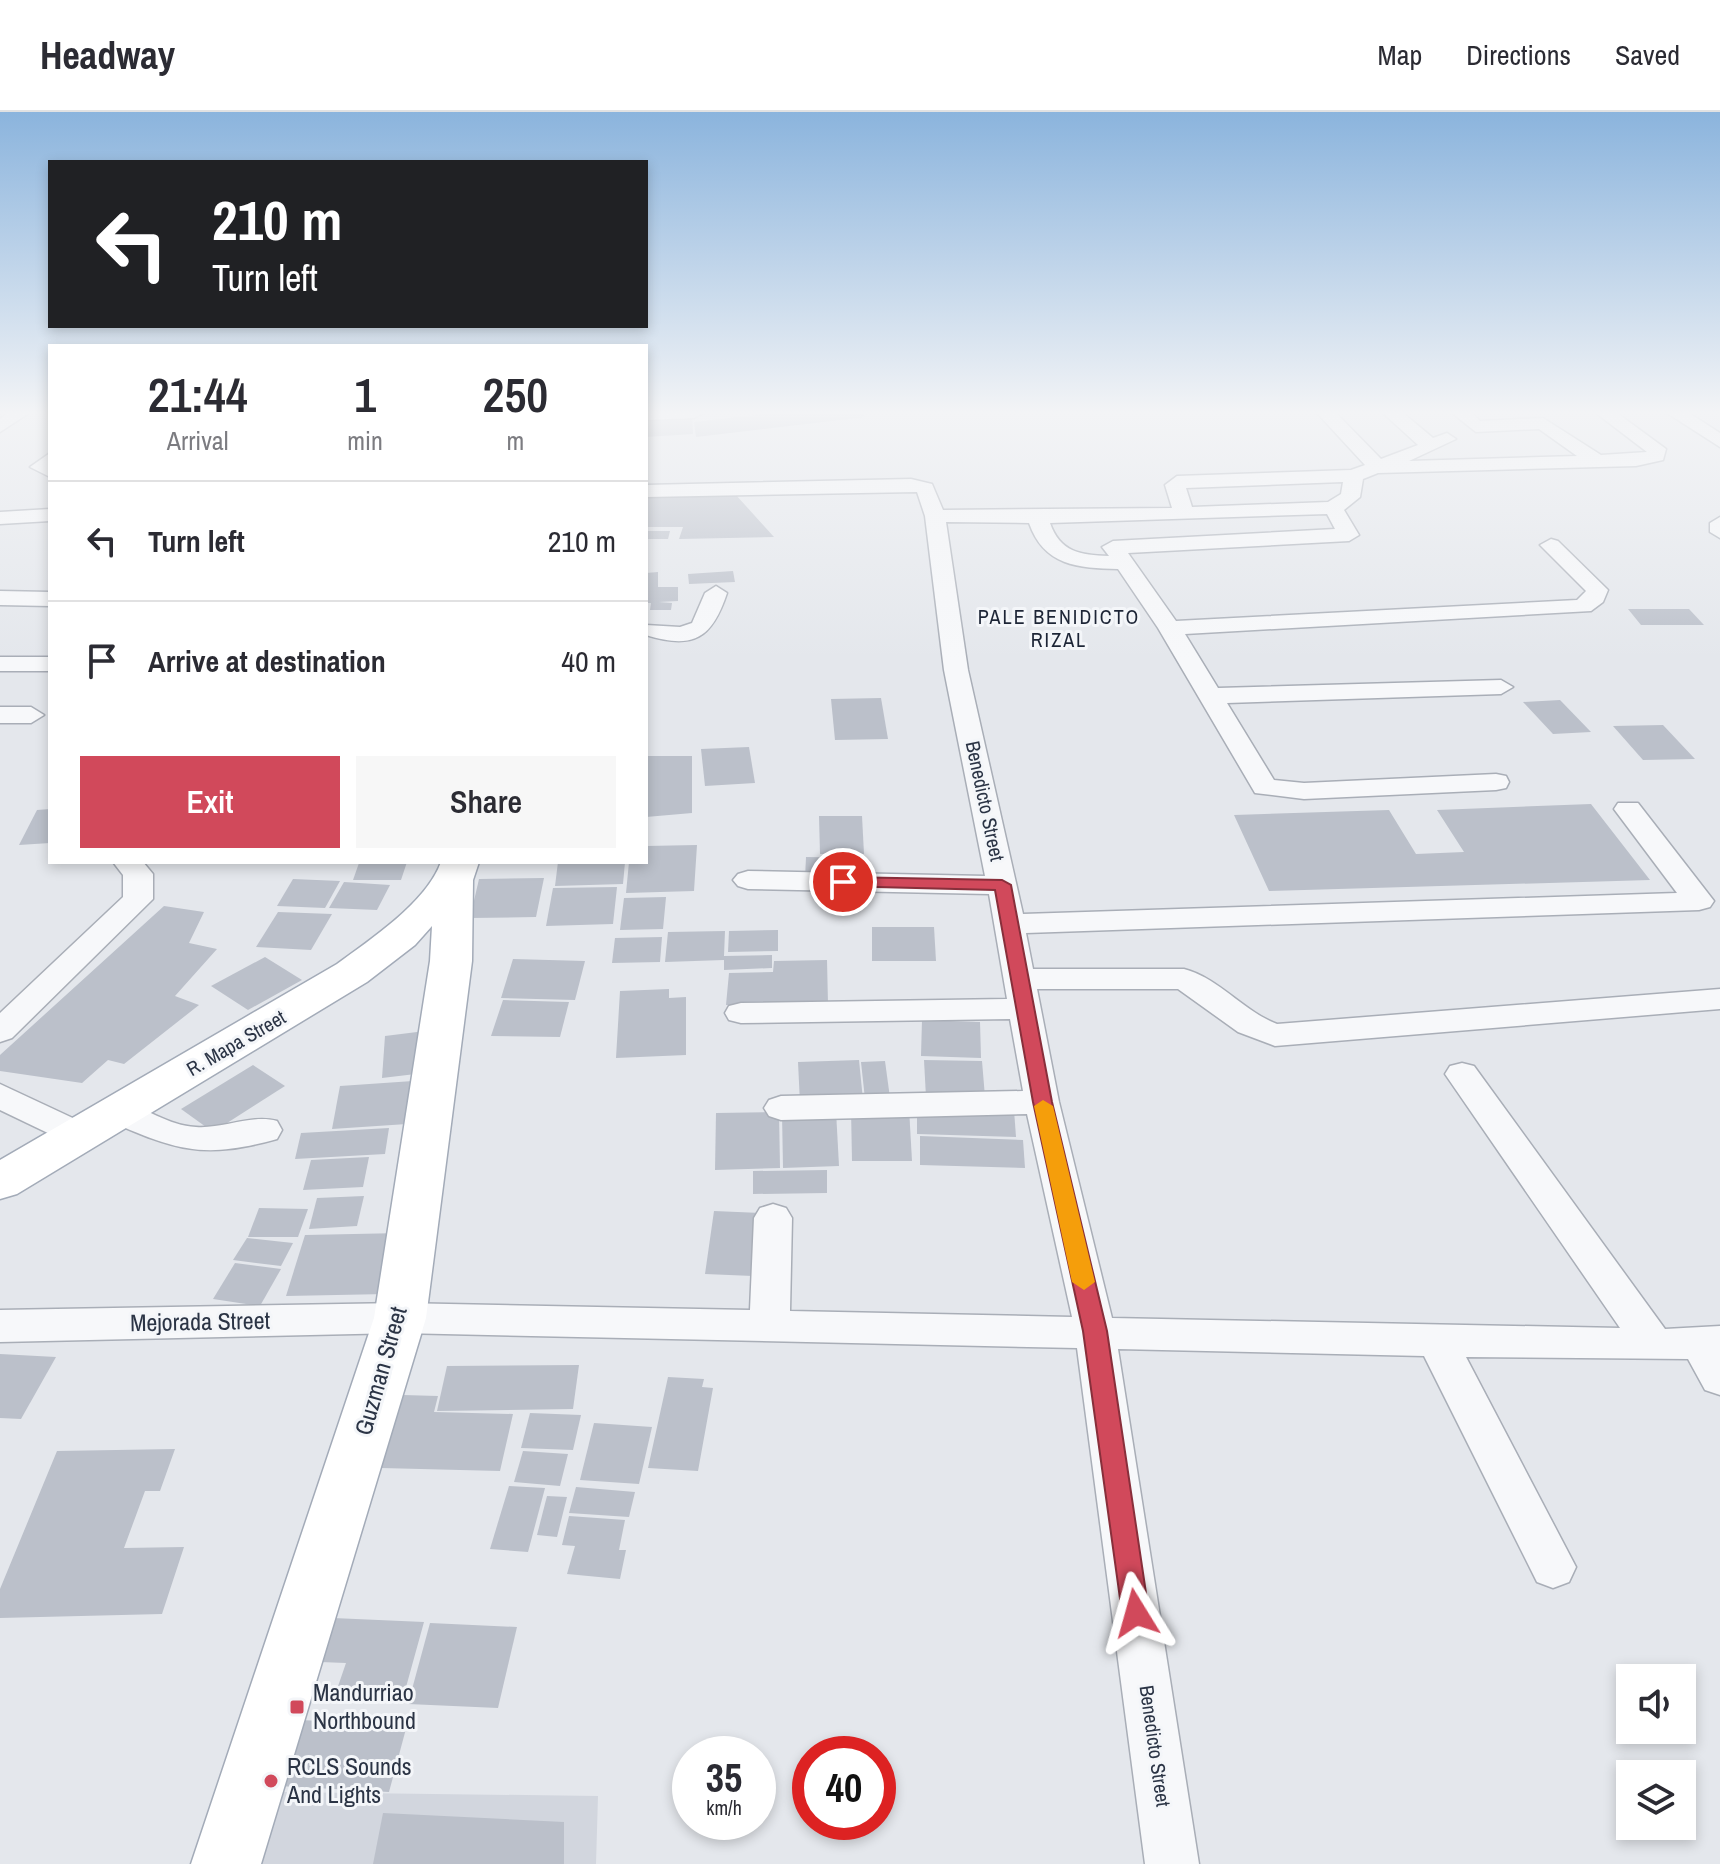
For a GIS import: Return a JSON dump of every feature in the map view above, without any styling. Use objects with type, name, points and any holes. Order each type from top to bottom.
[{"type":"main road","name":"R. Mapa Street","points":[[0,1182],[352,973],[401,936],[457,871]]},
{"type":"main road","name":"Guzman Street","points":[[226,1864],[400,1318],[451,961],[457,871]]},
{"type":"street","name":"Benedicto Street","points":[[927,495],[935,516],[956,670],[1006,907],[1042,1102],[1095,1331],[1172,1864]]},
{"type":"street","points":[[1178,495],[1183,512]]},
{"type":"street","points":[[935,516],[1098,517],[1333,508],[1350,495]]},
{"type":"street","points":[[1037,516],[1045,541],[1057,555],[1078,561],[1349,535],[1333,508]]},
{"type":"street","points":[[0,518],[48,515]]},
{"type":"street","points":[[1098,517],[1170,628],[1265,787],[1304,791],[1496,782]]},
{"type":"street","points":[[1720,523],[1720,532]]},
{"type":"street","points":[[1170,628],[1583,606],[1590,602],[1597,590],[1551,545]]},
{"type":"street","points":[[649,623],[672,633],[697,630],[704,625],[716,593]]},
{"type":"street","points":[[0,598],[48,599]]},
{"type":"street","points":[[0,664],[40,664],[48,644]]},
{"type":"street","points":[[1210,696],[1501,687]]},
{"type":"street","points":[[0,715],[31,715]]},
{"type":"street","points":[[748,880],[1006,907],[1258,909],[1695,895],[1628,809]]},
{"type":"street","points":[[0,1031],[138,899],[138,874],[129,864]]},
{"type":"street","points":[[741,1013],[1023,994],[1184,979],[1198,986],[1250,1028],[1275,1035],[1720,999]]},
{"type":"street","points":[[1462,1074],[1654,1345]]},
{"type":"street","points":[[0,1096],[79,1136]]},
{"type":"street","points":[[781,1108],[1042,1102]]},
{"type":"street","points":[[119,1112],[189,1139],[224,1135],[240,1138],[264,1130]]},
{"type":"street","points":[[770,1325],[773,1218]]},
{"type":"street","name":"Mejorada Street","points":[[0,1326],[400,1318],[1654,1345],[1710,1342]]},
{"type":"street","points":[[1437,1341],[1553,1567]]},
{"type":"street","points":[[1710,1342],[1720,1378]]},
{"type":"shaded area","points":[[279,1792],[598,1796],[596,1864],[262,1864]]},
{"type":"building","points":[[736,495],[774,537],[679,539],[683,527],[648,527],[648,497]]},
{"type":"building","points":[[648,531],[670,531],[668,539],[648,539]]},
{"type":"building","points":[[733,571],[735,582],[689,584],[688,574]]},
{"type":"building","points":[[658,572],[658,587],[678,587],[678,601],[659,602],[672,603],[671,610],[650,610],[648,573]]},
{"type":"building","points":[[1628,609],[1689,609],[1704,625],[1641,625]]},
{"type":"building","points":[[881,698],[888,739],[835,740],[831,699]]},
{"type":"building","points":[[1560,700],[1591,732],[1553,734],[1523,702]]},
{"type":"building","points":[[1663,725],[1695,759],[1643,760],[1613,726]]},
{"type":"building","points":[[749,747],[755,783],[705,786],[701,749]]},
{"type":"building","points":[[648,756],[692,756],[692,813],[648,817]]},
{"type":"building","points":[[1591,804],[1650,880],[1269,891],[1234,815],[1389,810],[1416,854],[1464,852],[1437,810]]},
{"type":"building","points":[[48,809],[48,843],[19,845],[37,810]]},
{"type":"building","points":[[819,816],[862,816],[864,854],[820,854]]},
{"type":"building","points":[[697,845],[694,891],[626,893],[629,864],[648,864],[648,846]]},
{"type":"building","points":[[806,857],[864,858],[864,880],[805,879]]},
{"type":"building","points":[[359,864],[406,864],[401,880],[353,880]]},
{"type":"building","points":[[558,864],[625,864],[623,884],[555,886]]},
{"type":"building","points":[[544,878],[536,917],[470,918],[479,879]]},
{"type":"building","points":[[293,879],[340,881],[325,908],[277,906]]},
{"type":"building","points":[[344,882],[390,885],[377,910],[329,908]]},
{"type":"building","points":[[617,887],[613,924],[546,926],[553,888]]},
{"type":"building","points":[[666,897],[663,929],[620,930],[624,898]]},
{"type":"building","points":[[164,906],[204,912],[189,943],[217,949],[175,996],[199,1005],[124,1064],[108,1060],[82,1083],[0,1071],[0,1055]]},
{"type":"building","points":[[278,912],[332,914],[311,950],[256,947]]},
{"type":"building","points":[[872,927],[934,927],[936,961],[872,961]]},
{"type":"building","points":[[778,930],[778,951],[728,952],[729,931]]},
{"type":"building","points":[[725,931],[724,956],[772,955],[772,968],[724,970],[724,960],[665,962],[668,932]]},
{"type":"building","points":[[662,937],[660,962],[612,963],[615,938]]},
{"type":"building","points":[[265,957],[302,980],[248,1010],[211,986]]},
{"type":"building","points":[[513,959],[585,961],[575,1000],[501,998]]},
{"type":"building","points":[[827,960],[828,1004],[726,1005],[729,973],[773,972],[774,961]]},
{"type":"building","points":[[669,989],[669,998],[686,997],[686,1055],[616,1058],[620,991]]},
{"type":"building","points":[[503,1000],[569,1002],[560,1037],[491,1036]]},
{"type":"building","points":[[922,1020],[980,1022],[981,1058],[921,1056]]},
{"type":"building","points":[[425,1031],[424,1073],[382,1078],[385,1036]]},
{"type":"building","points":[[859,1060],[863,1100],[800,1103],[798,1062]]},
{"type":"building","points":[[924,1060],[982,1061],[985,1097],[926,1097]]},
{"type":"building","points":[[885,1061],[890,1098],[865,1099],[861,1062]]},
{"type":"building","points":[[253,1065],[285,1086],[213,1132],[181,1109]]},
{"type":"building","points":[[413,1081],[407,1124],[332,1129],[340,1086]]},
{"type":"building","points":[[909,1108],[912,1161],[852,1161],[851,1109]]},
{"type":"building","points":[[917,1108],[1014,1110],[1016,1137],[917,1134]]},
{"type":"building","points":[[836,1111],[839,1166],[783,1168],[782,1113]]},
{"type":"building","points":[[779,1112],[780,1168],[715,1170],[716,1113]]},
{"type":"building","points":[[389,1128],[385,1154],[295,1159],[301,1133]]},
{"type":"building","points":[[920,1136],[1023,1140],[1025,1168],[920,1165]]},
{"type":"building","points":[[369,1157],[363,1187],[303,1190],[311,1160]]},
{"type":"building","points":[[827,1170],[827,1193],[753,1194],[753,1171]]},
{"type":"building","points":[[364,1196],[357,1226],[309,1229],[317,1198]]},
{"type":"building","points":[[259,1208],[308,1209],[298,1237],[248,1237]]},
{"type":"building","points":[[714,1211],[761,1213],[753,1276],[705,1274]]},
{"type":"building","points":[[402,1233],[387,1294],[286,1296],[305,1235]]},
{"type":"building","points":[[247,1238],[293,1243],[281,1266],[233,1260]]},
{"type":"building","points":[[235,1263],[281,1269],[260,1306],[213,1299]]},
{"type":"building","points":[[0,1354],[56,1357],[21,1419],[0,1418]]},
{"type":"building","points":[[579,1365],[573,1409],[437,1411],[447,1366]]},
{"type":"building","points":[[668,1377],[704,1379],[702,1387],[713,1388],[698,1471],[648,1468]]},
{"type":"building","points":[[403,1395],[438,1396],[434,1412],[513,1414],[500,1471],[381,1468]]},
{"type":"building","points":[[530,1413],[581,1415],[573,1450],[521,1448]]},
{"type":"building","points":[[594,1423],[652,1427],[639,1484],[580,1480]]},
{"type":"building","points":[[175,1449],[160,1491],[145,1491],[124,1548],[184,1547],[162,1614],[0,1618],[0,1589],[57,1451]]},
{"type":"building","points":[[523,1451],[568,1454],[560,1486],[514,1482]]},
{"type":"building","points":[[509,1486],[545,1488],[528,1552],[490,1549]]},
{"type":"building","points":[[576,1487],[635,1492],[629,1517],[569,1513]]},
{"type":"building","points":[[547,1496],[567,1497],[557,1537],[537,1535]]},
{"type":"building","points":[[569,1516],[625,1520],[619,1550],[626,1550],[620,1579],[567,1574],[575,1546],[562,1545]]},
{"type":"building","points":[[333,1618],[424,1622],[403,1698],[335,1695],[346,1663],[320,1662]]},
{"type":"building","points":[[430,1623],[517,1627],[498,1708],[408,1704]]},
{"type":"building","points":[[300,1720],[407,1725],[389,1792],[278,1786]]},
{"type":"building","points":[[383,1813],[564,1822],[564,1864],[373,1864]]},
{"type":"slow traffic","points":[[1043,1106],[1084,1282]]},
{"type":"place","name":"Mandurriao Northbound","points":[[297,1707]]},
{"type":"place","name":"RCLS Sounds And Lights","points":[[271,1781]]},
{"type":"district","name":"PALE BENIDICTO RIZAL","points":[[1059,628]]},
{"type":"route","points":[[843,882],[1002,885],[1042,1102],[1095,1331],[1136,1613]]}]
